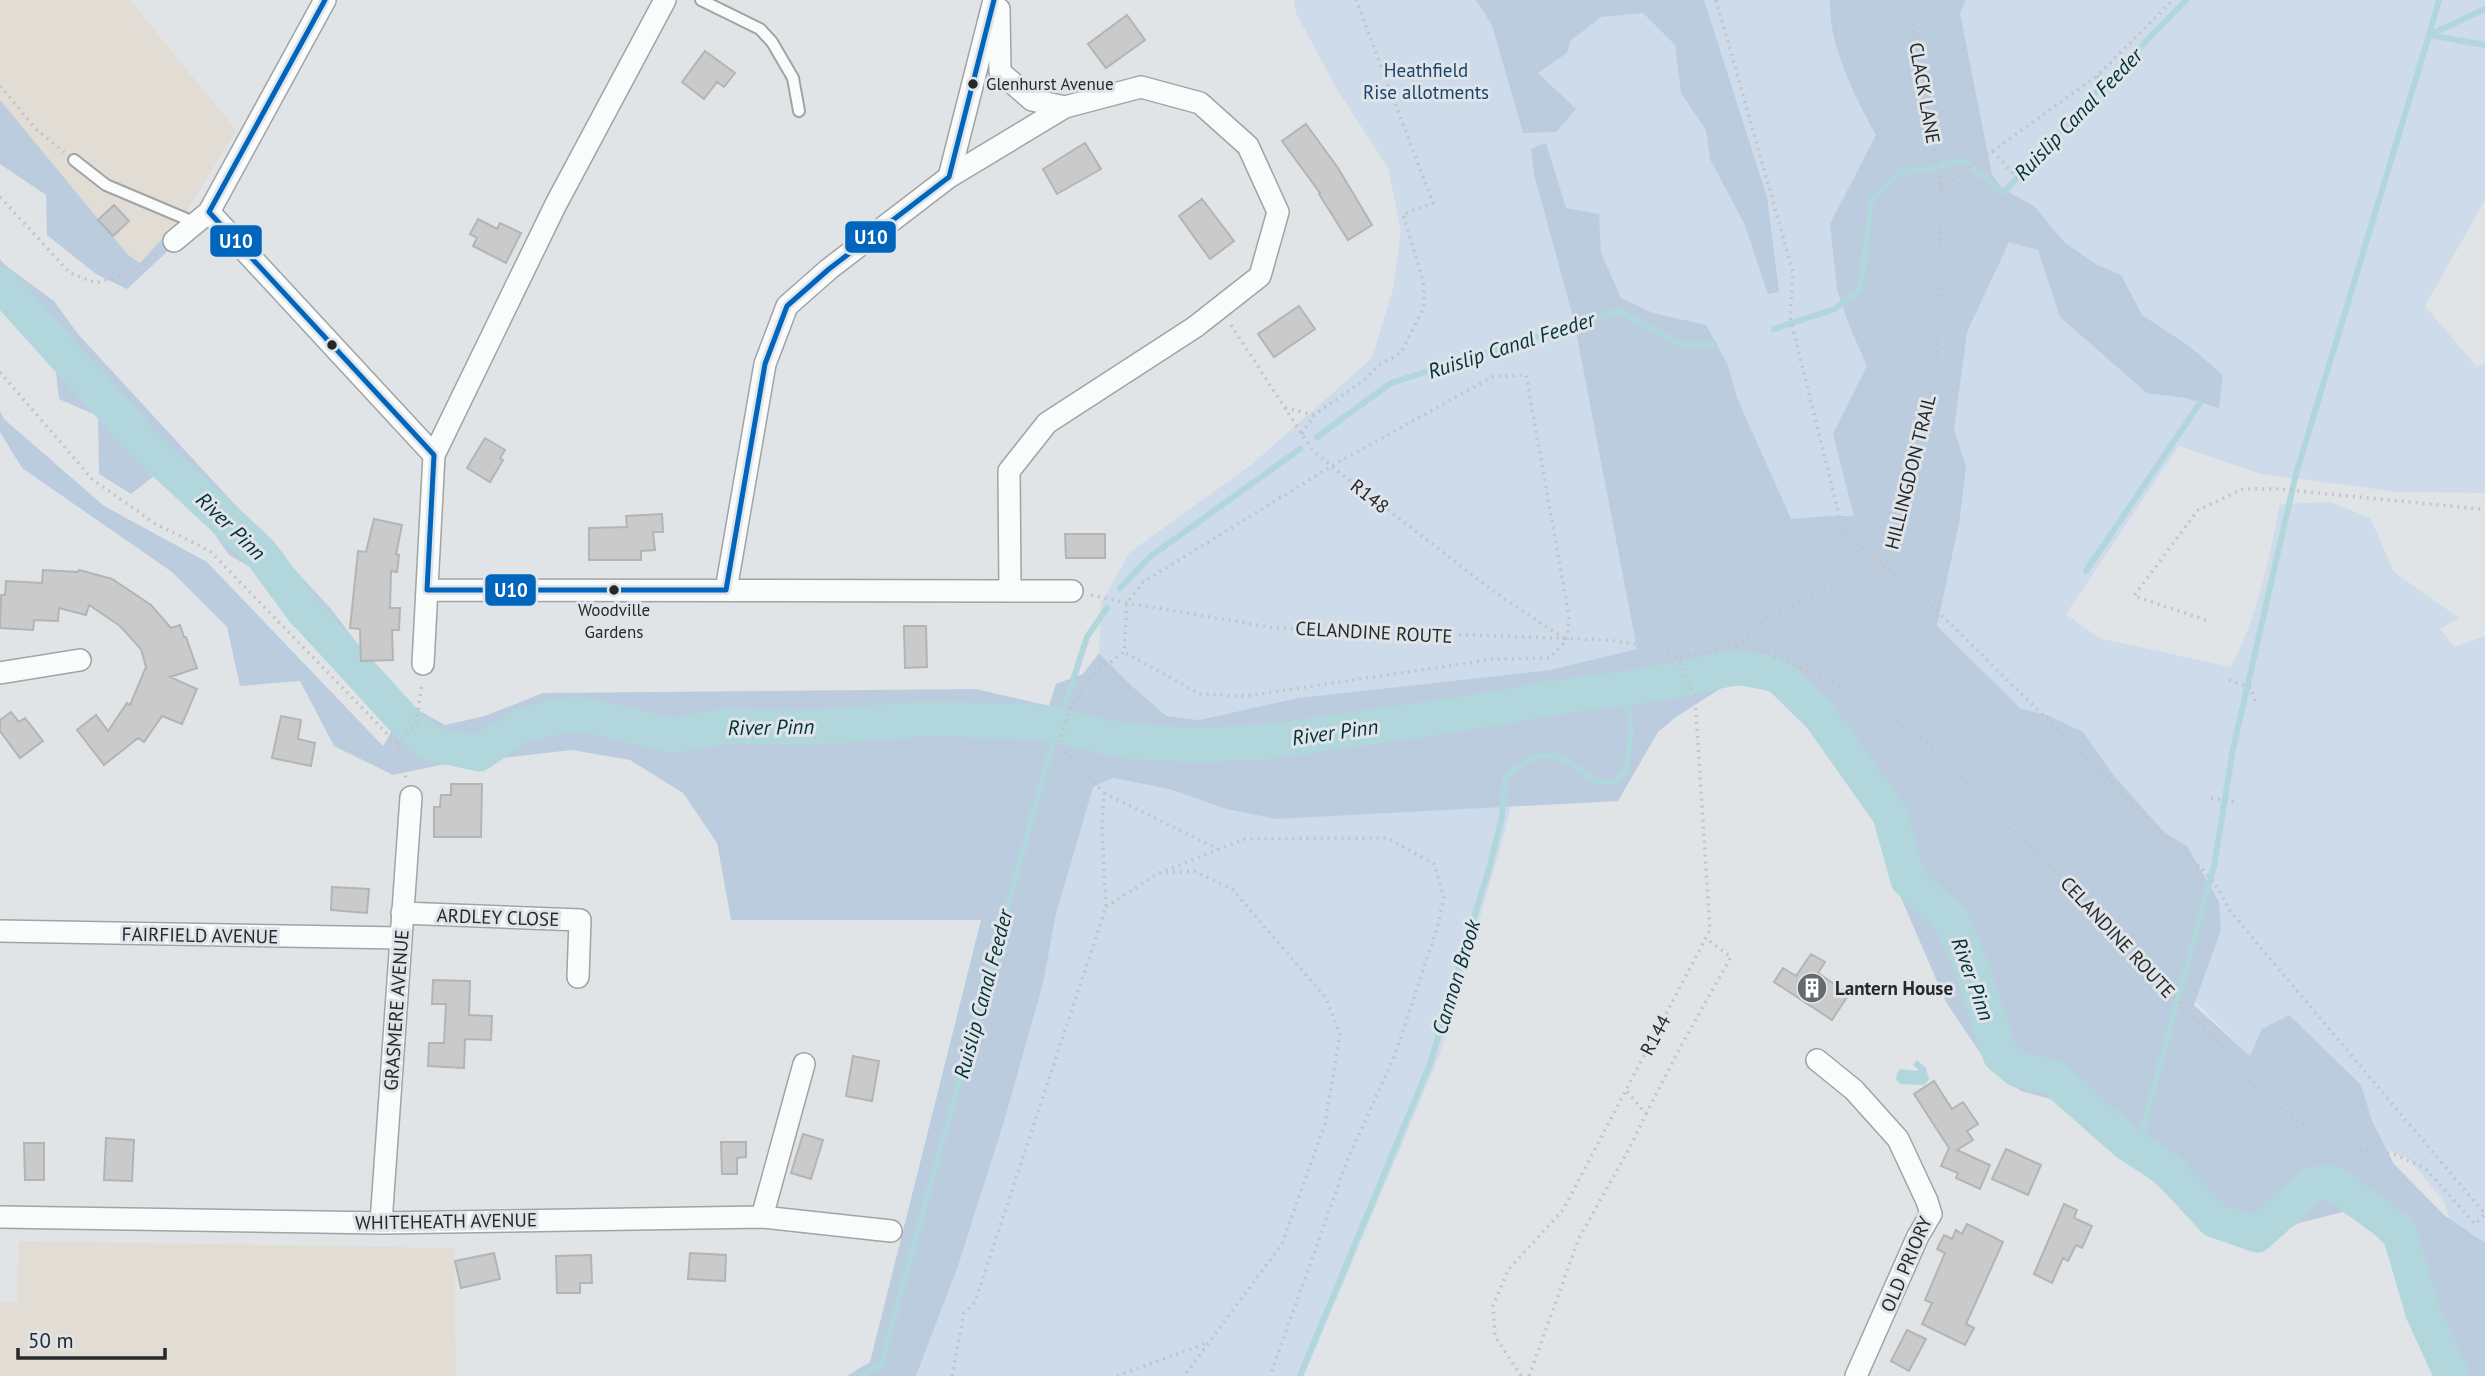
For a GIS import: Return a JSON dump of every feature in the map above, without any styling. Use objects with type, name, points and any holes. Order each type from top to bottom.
[{"type":"street","points":[[174,241],[202,217],[326,0]]},
{"type":"street","points":[[423,664],[434,455],[556,204],[665,0]]},
{"type":"street","points":[[996,0],[1000,72],[1032,100],[1065,107]]},
{"type":"street","points":[[949,177],[996,0]]},
{"type":"street","points":[[726,590],[765,364],[787,306],[828,269],[949,177],[1065,107],[1141,87],[1200,103],[1248,146],[1278,212],[1260,276],[1195,327],[1047,423],[1009,471],[1010,591]]},
{"type":"street","points":[[202,217],[434,455]]},
{"type":"street","points":[[427,590],[1072,591]]},
{"type":"street","points":[[0,673],[80,660]]},
{"type":"street","name":"GRASMERE AVENUE","points":[[381,1223],[411,797]]},
{"type":"street","name":"ARDLEY CLOSE","points":[[402,912],[580,920],[578,977]]},
{"type":"street","name":"FAIRFIELD AVENUE","points":[[0,931],[401,938]]},
{"type":"street","name":"OLD PRIORY","points":[[1817,1060],[1853,1090],[1898,1139],[1931,1214],[1918,1236],[1856,1376]]},
{"type":"street","points":[[762,1217],[804,1064]]},
{"type":"street","name":"WHITEHEATH AVENUE","points":[[0,1217],[381,1223],[762,1217],[891,1231]]},
{"type":"lane","points":[[701,0],[760,29],[772,42],[793,78],[799,111]]},
{"type":"lane","points":[[74,160],[106,185],[202,217]]},
{"type":"path","points":[[1302,434],[1314,415],[1363,381],[1379,366],[1401,353],[1424,307],[1423,281],[1403,214],[1433,203],[1356,0]]},
{"type":"path","points":[[1716,0],[1793,272],[1790,317],[1844,535],[1919,593],[2179,849],[2207,872],[2219,887],[2230,911],[2485,1214]]},
{"type":"path","name":"CLACK LANE","points":[[1906,0],[1910,7],[1941,188]]},
{"type":"path","points":[[1941,188],[2097,76],[2173,0]]},
{"type":"path","points":[[2097,76],[2107,84]]},
{"type":"path","points":[[0,86],[37,130],[74,160]]},
{"type":"path","points":[[1993,151],[2022,184]]},
{"type":"path","name":"HILLINGDON TRAIL","points":[[1742,642],[1769,616],[1886,566],[1911,483],[1937,361],[1941,188]]},
{"type":"path","points":[[0,197],[69,273],[96,283],[135,271],[174,241]]},
{"type":"path","name":"R148","points":[[1219,307],[1311,448],[1496,593],[1567,640]]},
{"type":"path","points":[[0,372],[92,479],[154,523],[210,551],[397,744],[411,797]]},
{"type":"path","points":[[1124,652],[1200,694],[1247,696],[1494,659],[1549,658],[1567,640],[1569,616],[1526,375],[1492,377],[1331,466],[1143,582],[1127,603],[1124,652],[1090,678],[1070,708],[1058,744],[1104,793],[1218,849]]},
{"type":"path","points":[[1285,408],[1314,415]]},
{"type":"path","points":[[2206,620],[2134,596],[2198,510],[2243,489],[2278,489],[2480,509],[2485,507]]},
{"type":"path","name":"CELANDINE ROUTE","points":[[1072,591],[1275,628],[1609,640],[1644,646],[1677,657]]},
{"type":"path","points":[[1677,657],[1742,642]]},
{"type":"path","name":"CELANDINE ROUTE","points":[[1742,642],[1868,701],[1949,759],[1980,803],[2026,842],[2133,947],[2170,993],[2224,1048],[2254,1086],[2298,1121],[2333,1142],[2355,1149],[2394,1154],[2425,1168],[2475,1224],[2485,1214]]},
{"type":"path","name":"R144","points":[[1521,1376],[1495,1336],[1493,1306],[1508,1270],[1563,1210],[1710,930],[1695,697],[1677,657]]},
{"type":"path","points":[[397,744],[415,724],[421,702],[423,664]]},
{"type":"path","points":[[2229,680],[2251,688],[2256,703]]},
{"type":"path","points":[[953,1376],[964,1313],[975,1303],[1106,907],[1102,828],[1104,793]]},
{"type":"path","points":[[2214,799],[2234,802]]},
{"type":"path","points":[[1106,907],[1159,873],[1245,839],[1387,838],[1434,864],[1444,898],[1437,928],[1395,1055],[1347,1161],[1270,1376]]},
{"type":"path","points":[[1159,873],[1194,871],[1232,889],[1326,998],[1340,1034],[1325,1124],[1282,1244],[1184,1376]]},
{"type":"path","points":[[1529,1376],[1579,1238],[1731,957],[1707,939]]},
{"type":"path","points":[[1626,1090],[1646,1114]]},
{"type":"path","points":[[1118,1376],[1209,1342]]},
{"type":"shaded area","points":[[0,0],[130,0],[236,130],[187,211],[140,263],[128,255],[0,100]]},
{"type":"shaded area","points":[[1476,0],[1704,0],[1767,197],[1779,292],[1768,294],[1745,225],[1710,159],[1706,130],[1681,93],[1675,45],[1643,13],[1601,17],[1570,41],[1567,53],[1538,73],[1576,109],[1556,132],[1523,133],[1492,25]]},
{"type":"shaded area","points":[[1830,0],[1966,0],[1960,13],[1992,175],[2003,189],[2034,206],[2064,242],[2097,265],[2121,275],[2142,315],[2189,346],[2223,375],[2219,408],[2186,398],[2147,393],[2060,317],[2038,250],[2009,242],[1967,332],[1954,429],[1966,467],[1959,523],[1937,626],[2021,709],[2047,715],[2083,732],[2114,776],[2164,832],[2187,846],[2219,902],[2221,930],[2194,1005],[2250,1056],[2262,1029],[2289,1015],[2361,1085],[2372,1121],[2394,1164],[2444,1215],[2485,1243],[2485,1376],[2440,1376],[2397,1283],[2391,1251],[2369,1228],[2343,1212],[2299,1223],[2253,1249],[2208,1233],[2153,1181],[2105,1146],[2061,1102],[2021,1091],[1989,1066],[1946,1002],[1892,877],[1865,796],[1814,737],[1797,707],[1774,687],[1726,685],[1676,717],[1658,732],[1618,801],[1276,819],[1226,809],[1169,789],[1113,778],[1093,787],[1056,914],[1043,984],[1003,1125],[958,1266],[916,1376],[847,1376],[870,1362],[981,920],[731,920],[717,843],[683,793],[630,760],[572,750],[440,765],[393,775],[334,746],[300,681],[240,686],[227,627],[172,572],[22,468],[0,432],[0,411],[4,419],[104,506],[207,562],[383,746],[393,729],[290,622],[250,567],[229,555],[198,510],[159,472],[131,494],[99,474],[98,416],[59,399],[55,363],[0,307],[0,259],[54,301],[78,334],[331,609],[379,672],[416,709],[445,725],[485,716],[543,693],[976,689],[1049,706],[1056,684],[1083,674],[1099,653],[1167,716],[1199,720],[1298,698],[1550,670],[1637,649],[1574,321],[1534,174],[1531,149],[1546,143],[1566,208],[1599,214],[1601,253],[1621,298],[1653,313],[1706,325],[1728,365],[1737,398],[1791,519],[1854,516],[1833,434],[1867,366],[1837,289],[1830,224],[1876,135],[1844,70],[1833,34]]},
{"type":"shaded area","points":[[0,100],[128,255],[140,263],[162,239],[170,249],[127,289],[96,274],[47,235],[46,195],[0,164]]},
{"type":"shaded area","points":[[1917,1060],[1926,1068],[1929,1080],[1924,1085],[1900,1084],[1896,1079],[1897,1073],[1901,1069],[1917,1071],[1913,1065]]},
{"type":"shaded area","points":[[19,1241],[454,1248],[456,1376],[0,1376],[0,1302],[17,1302]]},
{"type":"green space","name":"Heathfield Rise allotments","points":[[1294,0],[2485,0],[2485,200],[2425,306],[2477,367],[2485,362],[2485,493],[2399,492],[2261,474],[2179,446],[2066,614],[2099,638],[2231,667],[2255,608],[2280,504],[2331,502],[2370,518],[2394,572],[2459,618],[2440,629],[2454,647],[2485,636],[2485,1248],[2475,1304],[2444,1202],[2409,1159],[2372,1144],[2279,1085],[2084,891],[1816,669],[1637,649],[1550,670],[1298,698],[1199,720],[1168,716],[1133,687],[1099,653],[1101,603],[1130,552],[1251,465],[1372,358],[1393,289],[1401,231],[1388,168],[1335,86],[1296,13]]},
{"type":"green space","points":[[1113,778],[1169,789],[1226,809],[1276,819],[1511,806],[1440,1054],[1304,1376],[916,1376],[958,1266],[1003,1125],[1043,984],[1056,914],[1092,787]]},
{"type":"building","points":[[1127,15],[1145,40],[1106,68],[1088,44]]},
{"type":"building","points":[[705,51],[735,73],[724,87],[717,82],[704,99],[682,82]]},
{"type":"building","points":[[1306,124],[1338,168],[1372,225],[1348,240],[1320,193],[1282,141]]},
{"type":"building","points":[[1085,143],[1101,169],[1057,194],[1043,169]]},
{"type":"building","points":[[1202,199],[1234,241],[1210,259],[1179,216]]},
{"type":"building","points":[[114,205],[129,221],[113,236],[98,220]]},
{"type":"building","points":[[478,219],[497,229],[500,223],[521,233],[506,263],[473,246],[477,238],[470,234]]},
{"type":"building","points":[[1299,306],[1315,329],[1274,357],[1258,334]]},
{"type":"building","points":[[485,438],[505,450],[500,458],[503,460],[490,482],[467,468]]},
{"type":"building","points":[[662,514],[663,532],[653,532],[655,550],[641,551],[641,560],[589,560],[589,528],[627,527],[626,516]]},
{"type":"building","points":[[374,519],[402,525],[396,554],[399,555],[397,572],[391,571],[390,608],[400,608],[399,630],[392,630],[393,660],[361,661],[360,629],[350,628],[358,551],[366,552]]},
{"type":"building","points":[[1065,534],[1105,534],[1105,558],[1066,558]]},
{"type":"building","points":[[43,570],[79,570],[112,579],[151,605],[171,628],[180,625],[197,668],[170,677],[197,689],[182,724],[162,716],[144,742],[138,738],[104,765],[77,730],[96,715],[108,731],[127,703],[130,705],[146,667],[141,649],[120,626],[89,605],[86,615],[59,608],[58,621],[34,620],[33,630],[0,628],[1,595],[5,595],[6,581],[42,583]]},
{"type":"building","points":[[904,626],[926,626],[927,667],[905,668]]},
{"type":"building","points":[[11,712],[19,722],[25,718],[43,741],[20,758],[0,731],[0,720]]},
{"type":"building","points":[[281,716],[301,720],[298,739],[315,743],[311,766],[272,758]]},
{"type":"building","points":[[451,784],[482,784],[481,837],[434,837],[434,807],[440,807],[441,795],[451,795]]},
{"type":"building","points":[[332,887],[369,889],[367,913],[331,910]]},
{"type":"building","name":"Lantern House","points":[[1811,954],[1825,962],[1818,973],[1849,994],[1832,1020],[1774,982],[1783,968],[1796,976]]},
{"type":"building","points":[[433,980],[470,981],[469,1015],[492,1016],[491,1040],[465,1039],[464,1068],[428,1066],[429,1043],[444,1043],[446,1004],[432,1004]]},
{"type":"building","points":[[853,1056],[879,1061],[872,1101],[846,1096]]},
{"type":"building","points":[[1934,1081],[1952,1109],[1963,1102],[1978,1124],[1967,1131],[1973,1140],[1957,1150],[1990,1165],[1980,1189],[1956,1178],[1958,1173],[1941,1166],[1949,1148],[1914,1094]]},
{"type":"building","points":[[803,1134],[823,1140],[811,1179],[791,1173]]},
{"type":"building","points":[[106,1138],[134,1140],[132,1181],[104,1180]]},
{"type":"building","points":[[721,1142],[746,1142],[746,1157],[737,1158],[737,1174],[722,1174]]},
{"type":"building","points":[[24,1143],[44,1143],[44,1180],[25,1180]]},
{"type":"building","points":[[2006,1149],[2041,1165],[2028,1195],[1992,1179]]},
{"type":"building","points":[[2064,1204],[2077,1210],[2074,1218],[2092,1226],[2082,1248],[2076,1245],[2068,1261],[2063,1258],[2052,1283],[2034,1274]]},
{"type":"building","points":[[1967,1224],[2003,1242],[1966,1324],[1974,1328],[1965,1345],[1922,1324],[1932,1303],[1925,1300],[1945,1253],[1937,1249],[1944,1235],[1952,1239],[1956,1230],[1962,1234]]},
{"type":"building","points":[[494,1253],[500,1279],[461,1288],[455,1261]]},
{"type":"building","points":[[690,1253],[726,1255],[725,1281],[688,1279]]},
{"type":"building","points":[[591,1255],[592,1283],[580,1283],[580,1293],[557,1293],[556,1256]]},
{"type":"building","points":[[1907,1330],[1926,1339],[1909,1371],[1891,1361]]},
{"type":"waterway","name":"Ruislip Canal Feeder","points":[[1774,329],[1835,309],[1860,289],[1872,199],[1900,172],[1930,169],[1962,160],[2003,193],[2186,0]]},
{"type":"waterway","points":[[2439,0],[2429,35],[2485,45]]},
{"type":"waterway","points":[[2137,1149],[2214,866],[2233,749],[2296,474],[2429,35],[2485,9]]},
{"type":"waterway","name":"River Pinn","points":[[0,284],[146,446],[260,552],[303,610],[428,743],[479,754],[517,728],[549,718],[580,714],[675,736],[725,726],[802,728],[929,719],[1043,722],[1108,738],[1150,743],[1201,745],[1266,742],[1645,686],[1739,667],[1778,675],[1820,716],[1890,815],[1908,880],[1952,921],[1973,972],[2000,1055],[2018,1070],[2052,1077],[2127,1143],[2167,1169],[2214,1220],[2257,1235],[2313,1184],[2334,1183],[2399,1231],[2423,1313],[2452,1376]]},
{"type":"waterway","name":"Ruislip Canal Feeder","points":[[1317,437],[1391,383],[1618,311],[1682,345],[1714,344]]},
{"type":"waterway","points":[[2086,571],[2200,403]]},
{"type":"waterway","name":"Ruislip Canal Feeder","points":[[1120,588],[1151,556],[1300,449]]},
{"type":"waterway","name":"Ruislip Canal Feeder","points":[[862,1376],[881,1364],[1053,742],[1087,637],[1107,608]]},
{"type":"waterway","name":"Cannon Brook","points":[[1300,1376],[1430,1064],[1490,865],[1502,816],[1505,778],[1521,764],[1546,755],[1565,760],[1598,782],[1615,782],[1626,770],[1631,734],[1627,688]]},
{"type":"transit line","name":"U10","points":[[325,0],[209,212],[434,455],[427,590],[726,590],[765,364],[787,306],[829,269],[949,177],[994,0]]},
{"type":"place","name":"Glenhurst Avenue","points":[[973,84]]},
{"type":"place","name":"Woodville Gardens","points":[[614,590]]},
{"type":"place","name":"Lantern House","points":[[1812,988]]}]
